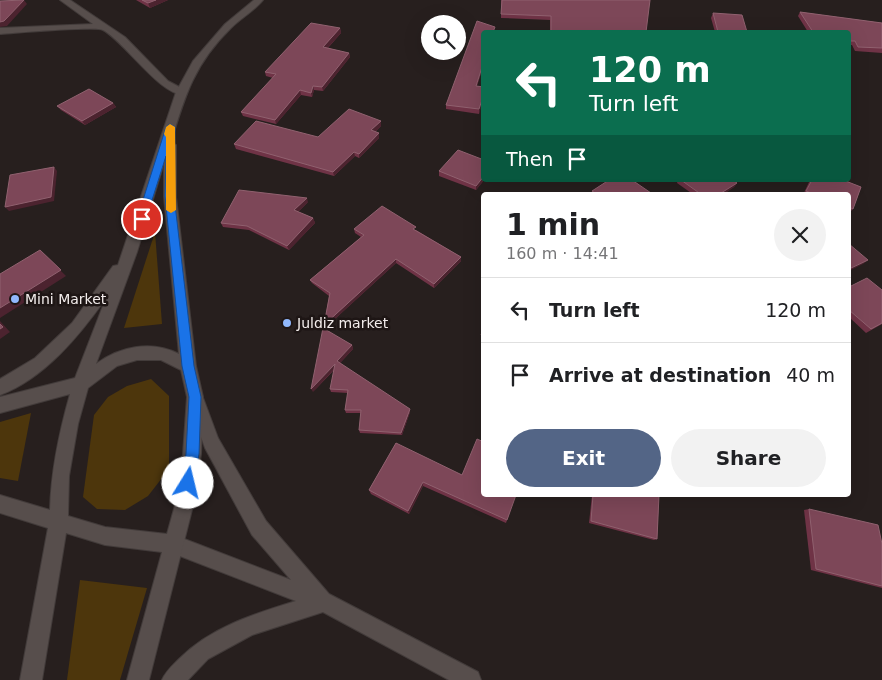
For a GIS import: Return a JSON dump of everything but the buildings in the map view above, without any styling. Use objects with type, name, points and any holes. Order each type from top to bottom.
[{"type":"main road","points":[[64,0],[122,39],[164,83],[181,92]]},
{"type":"main road","points":[[31,680],[58,520],[60,476],[70,424],[81,384],[130,252],[181,92],[196,63],[228,26],[259,0]]},
{"type":"main road","points":[[0,31],[101,26]]},
{"type":"main road","points":[[170,127],[170,196],[188,366],[195,397],[211,442],[259,528],[324,602]]},
{"type":"main road","points":[[0,388],[40,363],[77,327],[130,252]]},
{"type":"main road","points":[[0,405],[81,384],[112,360],[137,353],[163,353],[188,366]]},
{"type":"main road","points":[[138,680],[186,498],[192,454],[195,397]]},
{"type":"main road","points":[[0,504],[58,520],[105,536],[174,544],[324,602],[470,680]]},
{"type":"main road","points":[[173,680],[201,652],[248,626],[324,602]]},
{"type":"shaded area","points":[[155,232],[162,324],[124,328]]},
{"type":"shaded area","points":[[151,379],[169,396],[169,469],[148,496],[125,510],[97,509],[83,497],[94,415],[108,397],[127,386]]},
{"type":"shaded area","points":[[31,413],[18,481],[0,478],[0,422]]},
{"type":"shaded area","points":[[80,580],[147,588],[120,680],[67,680]]},
{"type":"slow traffic","points":[[168,134],[170,127],[171,210]]},
{"type":"place","name":"Mini Market","points":[[15,299]]},
{"type":"place","name":"Juldiz market","points":[[287,323]]},
{"type":"route","points":[[142,219],[170,127],[170,196],[188,366],[195,397],[192,454],[188,483]]}]
